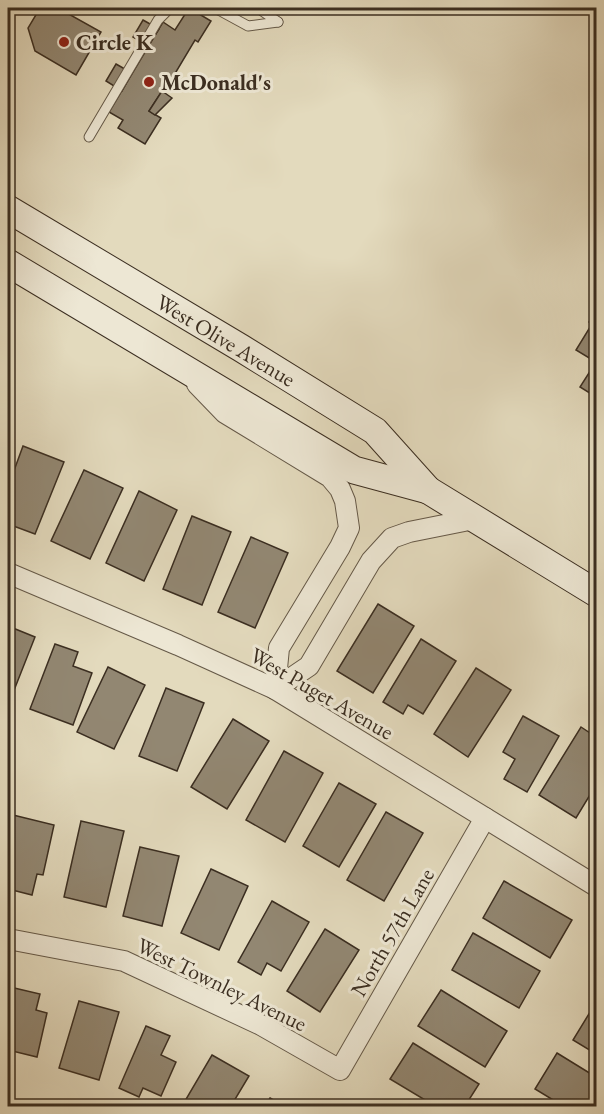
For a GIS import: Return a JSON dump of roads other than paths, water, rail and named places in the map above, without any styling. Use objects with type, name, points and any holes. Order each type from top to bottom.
[{"type":"main road","name":"West Olive Avenue","points":[[8,209],[375,430],[428,490],[597,592]]},
{"type":"main road","name":"West Olive Avenue","points":[[8,263],[354,470],[428,490]]},
{"type":"street","points":[[181,368],[225,412],[330,477],[340,489],[345,501],[349,528],[279,648],[275,689]]},
{"type":"street","points":[[275,689],[309,666],[371,561],[392,538],[409,532],[474,519]]},
{"type":"street","name":"West Puget Avenue","points":[[8,573],[275,689],[597,886]]},
{"type":"street","name":"North 57th Lane","points":[[340,1070],[485,818]]},
{"type":"street","name":"West Townley Avenue","points":[[8,939],[124,962],[261,1025],[340,1070]]},
{"type":"lane","points":[[89,137],[158,20],[170,8]]},
{"type":"lane","points":[[215,8],[248,26],[278,22],[258,8]]},
{"type":"place","name":"Circle K","points":[[64,42]]},
{"type":"place","name":"McDonald's","points":[[149,82]]}]
